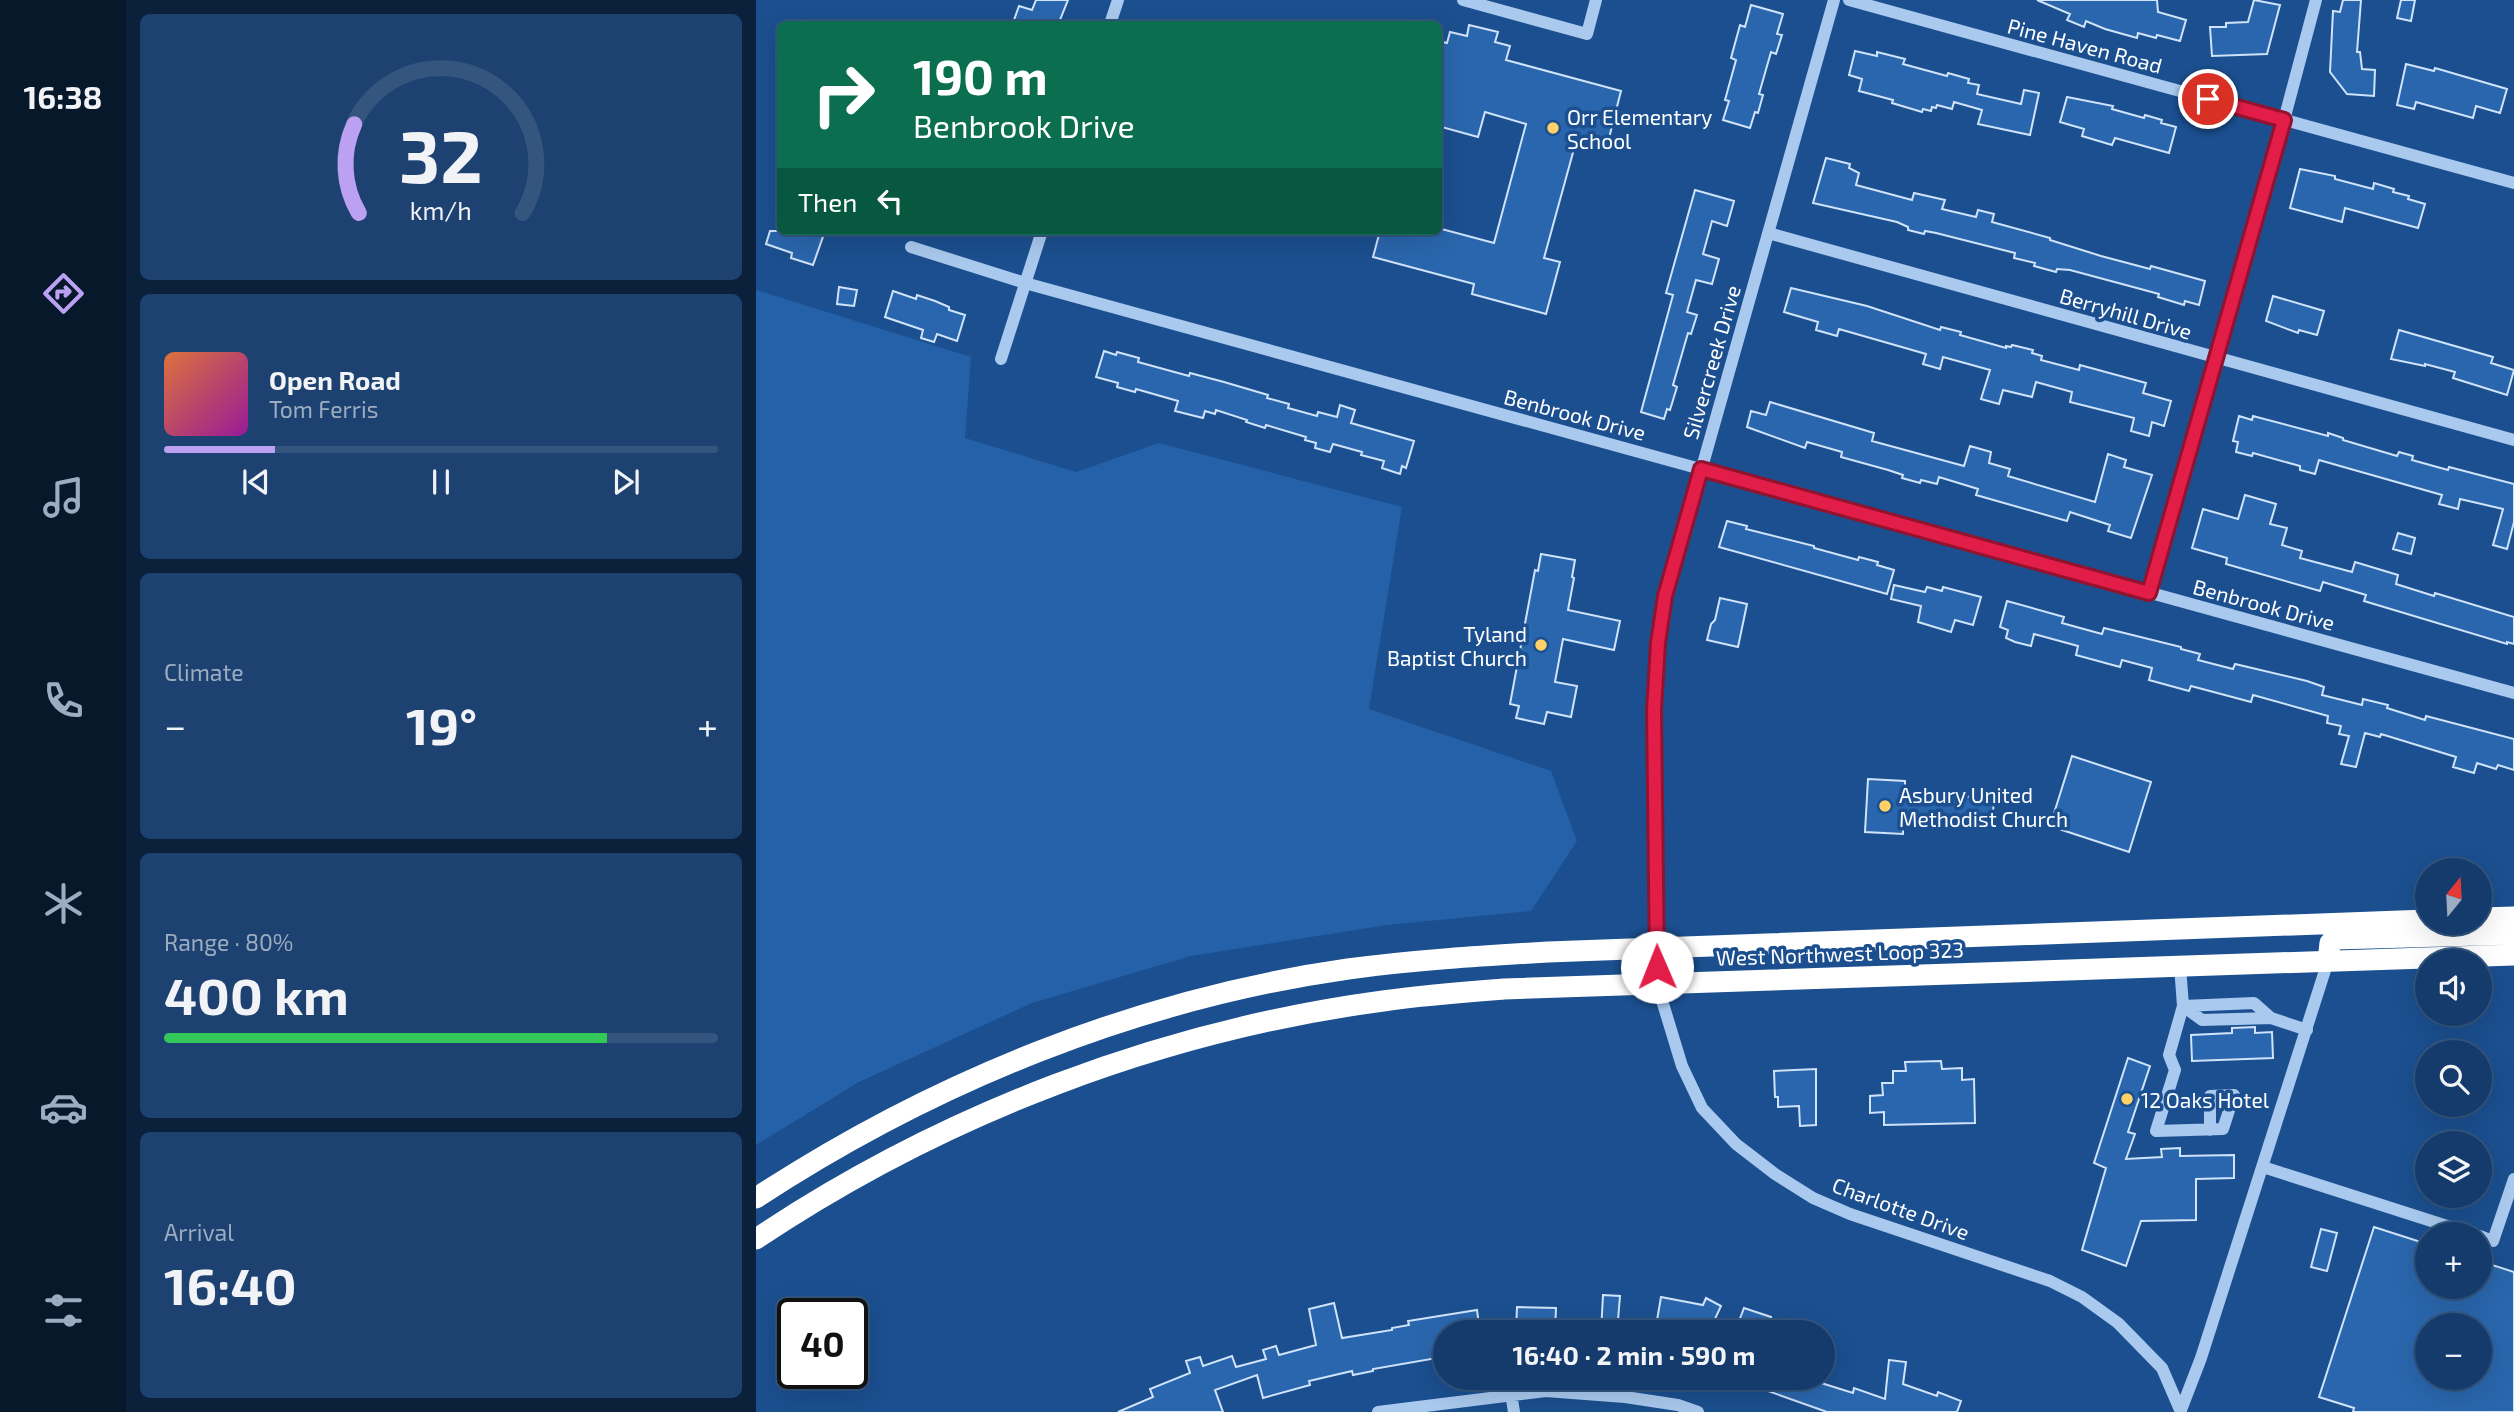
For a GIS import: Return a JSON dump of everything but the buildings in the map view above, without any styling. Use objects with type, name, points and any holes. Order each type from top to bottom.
[{"type":"highway","points":[[2492,918],[2514,917]]},
{"type":"highway","name":"West Northwest Loop 323","points":[[756,1198],[886,1120],[974,1078],[1064,1042],[1156,1012],[1251,988],[1346,969],[1442,958],[2415,920]]},
{"type":"highway","points":[[2328,961],[2330,943],[2335,939],[2514,934]]},
{"type":"highway","name":"West Northwest Loop 323","points":[[756,1239],[868,1171],[988,1112],[1107,1066],[1209,1036],[1299,1015],[1407,998],[1504,989],[2514,955]]},
{"type":"street","points":[[1111,21],[1118,0]]},
{"type":"street","points":[[1463,0],[1587,34],[1596,0]]},
{"type":"street","name":"Silvercreek Drive","points":[[1656,950],[1654,710],[1658,643],[1665,596],[1834,0]]},
{"type":"street","name":"Pine Haven Road","points":[[1849,0],[2514,183]]},
{"type":"street","points":[[2149,593],[2316,0]]},
{"type":"street","name":"Berryhill Drive","points":[[1768,233],[2514,440]]},
{"type":"street","points":[[1001,359],[1041,235]]},
{"type":"street","name":"Benbrook Drive","points":[[911,247],[1025,283],[2514,692]]},
{"type":"street","name":"Charlotte Drive","points":[[1656,950],[1657,984],[1682,1066],[1702,1108],[1736,1144],[1775,1174],[1814,1198],[1850,1214],[2050,1281],[2082,1297],[2118,1323],[2162,1368],[2181,1411]]},
{"type":"street","name":"Charlotte Drive","points":[[2181,1411],[2201,1358],[2328,961]]},
{"type":"street","points":[[2180,966],[2183,1006],[2169,1055],[2175,1070],[2156,1131],[2210,1130]]},
{"type":"street","points":[[2183,1006],[2203,1020],[2271,1018],[2307,1030]]},
{"type":"street","points":[[2263,1167],[2435,1222]]},
{"type":"street","points":[[2492,1241],[2514,1179]]},
{"type":"street","points":[[1378,1412],[1546,1391],[1678,1405],[1698,1412]]},
{"type":"street","points":[[1511,1394],[1514,1412]]},
{"type":"shaded area","points":[[756,290],[971,357],[965,438],[1076,472],[1159,443],[1402,507],[1369,709],[1551,771],[1577,841],[1531,911],[1387,925],[1191,956],[1032,1003],[859,1082],[756,1145]]},
{"type":"place","name":"Orr Elementary School","points":[[1553,128]]},
{"type":"place","name":"Tyland Baptist Church","points":[[1541,645]]},
{"type":"place","name":"Asbury United Methodist Church","points":[[1885,806]]},
{"type":"place","name":"12 Oaks Hotel","points":[[2127,1099]]},
{"type":"route","points":[[1657,967],[1654,710],[1658,643],[1665,596],[1701,469],[2149,593],[2284,120],[2208,99]]}]
